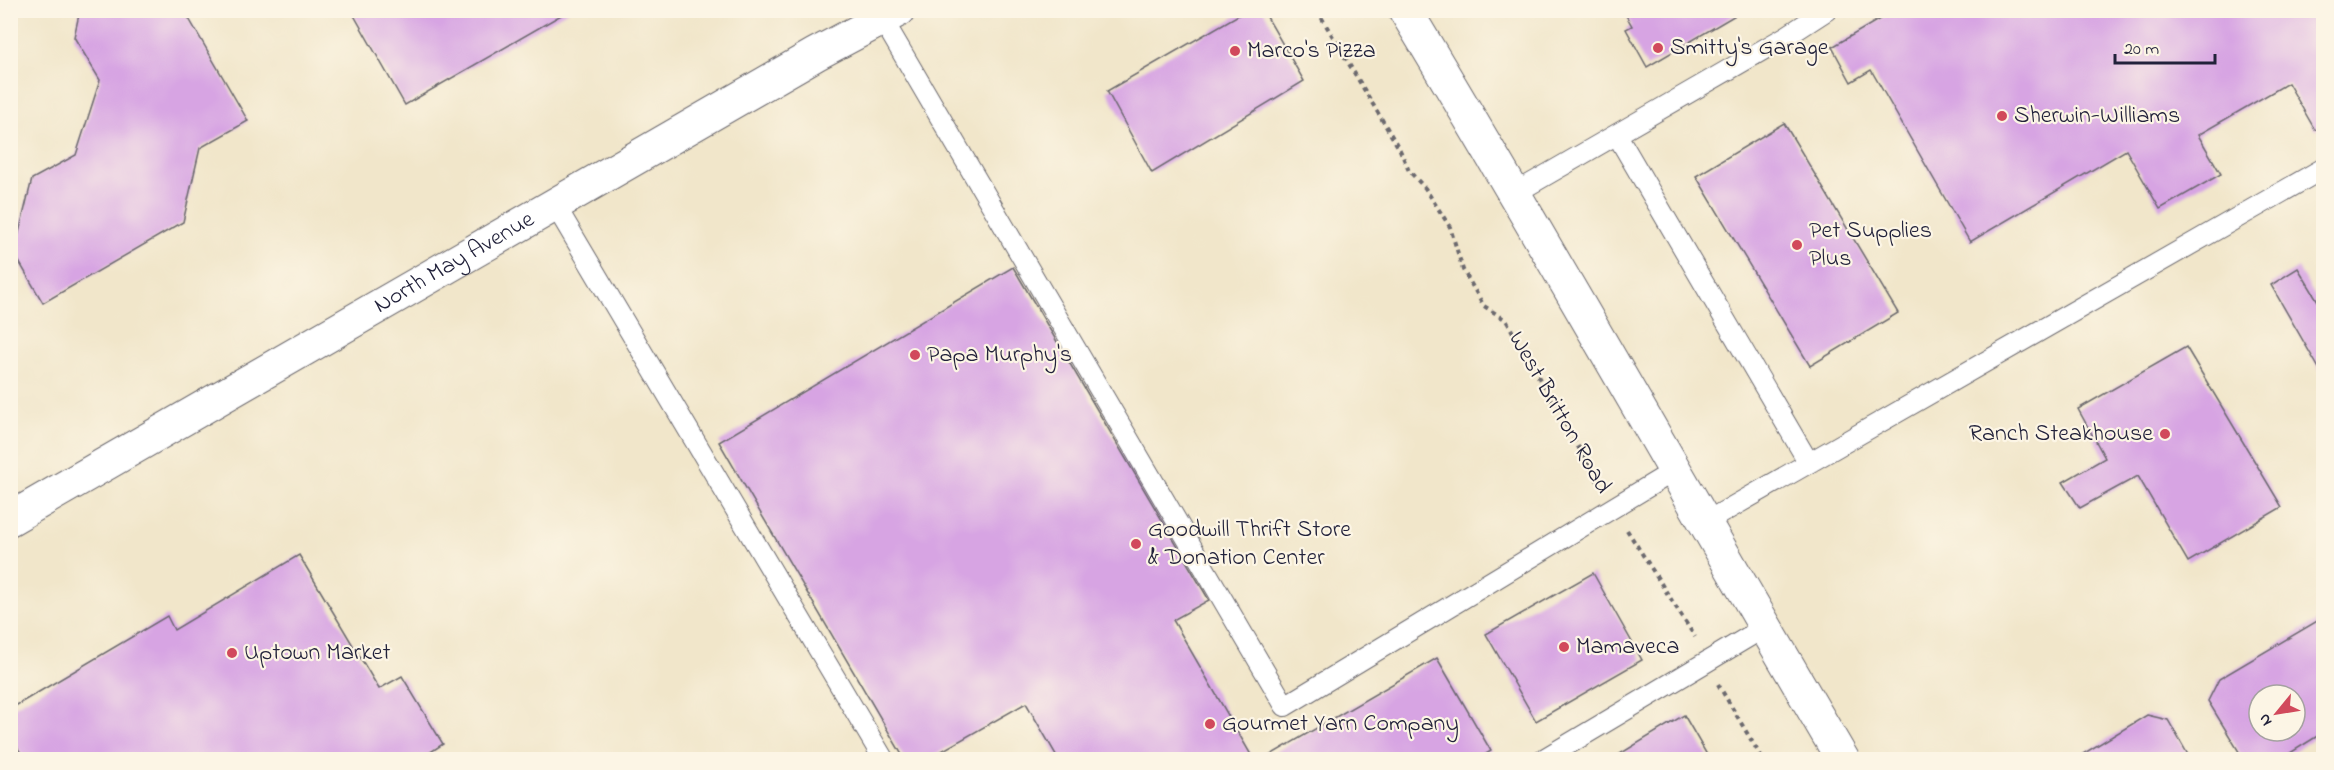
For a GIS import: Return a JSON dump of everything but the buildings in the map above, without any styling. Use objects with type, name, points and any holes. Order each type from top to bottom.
[{"type":"main road","points":[[1405,10],[1515,193],[1704,523],[1843,759]]},
{"type":"main road","name":"North May Avenue","points":[[10,519],[806,60],[891,15]]},
{"type":"lane","points":[[1515,193],[1827,10]]},
{"type":"lane","points":[[891,15],[1285,705],[1674,471]]},
{"type":"lane","points":[[1617,135],[1809,463]]},
{"type":"lane","points":[[1704,523],[2324,168]]},
{"type":"lane","points":[[555,205],[884,759]]},
{"type":"lane","points":[[1542,759],[1765,627]]},
{"type":"path","name":"West Britton Road","points":[[1317,10],[1400,150],[1409,171],[1425,188],[1450,227],[1463,270],[1484,306],[1506,320],[1614,507],[1672,604],[1685,620],[1724,698],[1763,759]]},
{"type":"place","name":"Smitty's Garage","points":[[1658,48]]},
{"type":"place","name":"Marco's Pizza","points":[[1235,51]]},
{"type":"place","name":"Sherwin-Williams","points":[[2002,116]]},
{"type":"place","name":"Pet Supplies Plus","points":[[1797,245]]},
{"type":"place","name":"Papa Murphy's","points":[[915,355]]},
{"type":"place","name":"Ranch Steakhouse","points":[[2165,434]]},
{"type":"place","name":"Goodwill Thrift Store & Donation Center","points":[[1136,544]]},
{"type":"place","name":"Mamaveca","points":[[1564,647]]},
{"type":"place","name":"Uptown Market","points":[[232,653]]},
{"type":"place","name":"Gourmet Yarn Company","points":[[1210,724]]}]
